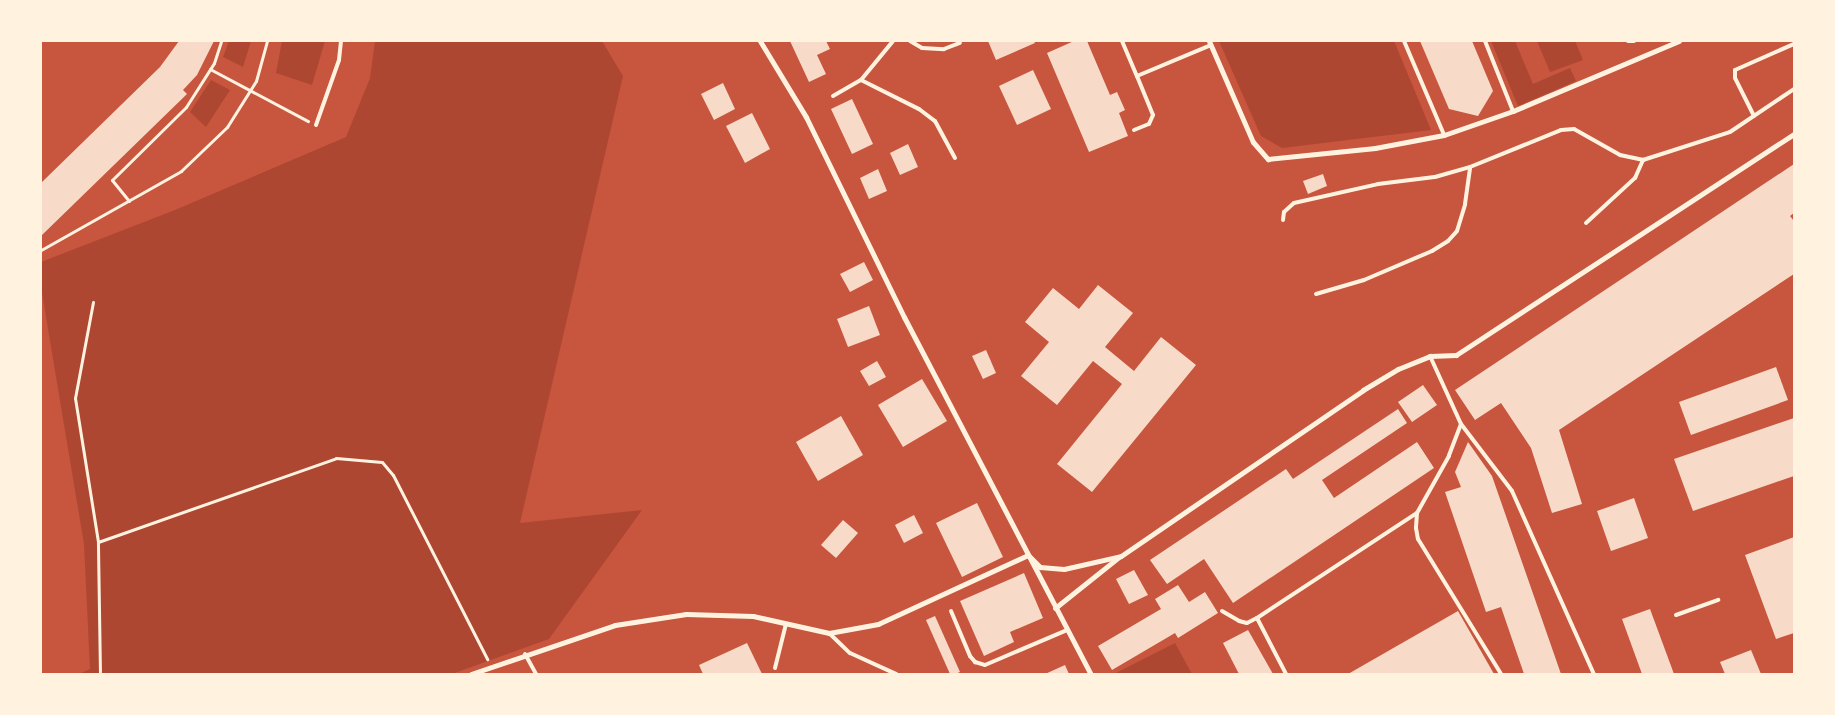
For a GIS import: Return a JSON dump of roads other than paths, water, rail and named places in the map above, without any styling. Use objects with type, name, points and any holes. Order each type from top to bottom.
[{"type":"street","points":[[760,41],[806,117],[904,317],[1091,674]]},
{"type":"street","points":[[1210,43],[1253,142],[1268,159],[1375,148],[1444,135],[1513,111],[1679,41]]},
{"type":"street","points":[[1055,608],[1121,556],[1363,390],[1398,369],[1430,356],[1456,355],[1794,134]]},
{"type":"street","points":[[1028,555],[1040,566],[1064,569],[1121,556]]},
{"type":"street","points":[[471,674],[525,654],[615,625],[686,614],[753,616],[829,633],[878,624],[1028,555]]},
{"type":"lane","points":[[316,125],[339,60],[341,41]]},
{"type":"lane","points":[[833,96],[861,80],[893,41]]},
{"type":"lane","points":[[910,41],[922,48],[944,49],[960,43]]},
{"type":"lane","points":[[1122,41],[1153,115],[1149,124],[1134,130]]},
{"type":"lane","points":[[1404,41],[1444,135]]},
{"type":"lane","points":[[1485,41],[1513,111]]},
{"type":"lane","points":[[1628,41],[1634,41]]},
{"type":"lane","points":[[1137,76],[1210,43]]},
{"type":"lane","points":[[1754,116],[1735,78],[1735,70],[1794,44]]},
{"type":"lane","points":[[861,80],[919,109],[935,121],[955,158]]},
{"type":"lane","points":[[1283,220],[1284,212],[1294,203],[1378,184],[1435,177],[1470,167],[1561,130],[1574,129],[1620,155],[1643,160],[1730,132],[1794,89]]},
{"type":"lane","points":[[1586,223],[1636,178],[1643,160]]},
{"type":"lane","points":[[1316,294],[1364,280],[1432,251],[1448,241],[1457,231],[1466,204],[1470,167]]},
{"type":"lane","points":[[1430,356],[1461,424],[1512,491],[1594,674]]},
{"type":"lane","points":[[1222,611],[1239,621],[1247,623],[1257,618],[1417,513],[1449,456],[1461,424]]},
{"type":"lane","points":[[1417,513],[1418,539],[1500,674]]},
{"type":"lane","points":[[1676,615],[1718,600]]},
{"type":"lane","points":[[951,611],[970,656],[975,662],[985,665],[1067,630]]},
{"type":"lane","points":[[1257,618],[1286,674]]},
{"type":"lane","points":[[775,668],[786,624]]},
{"type":"lane","points":[[829,633],[850,653],[896,674]]},
{"type":"lane","points":[[525,654],[536,674]]}]
